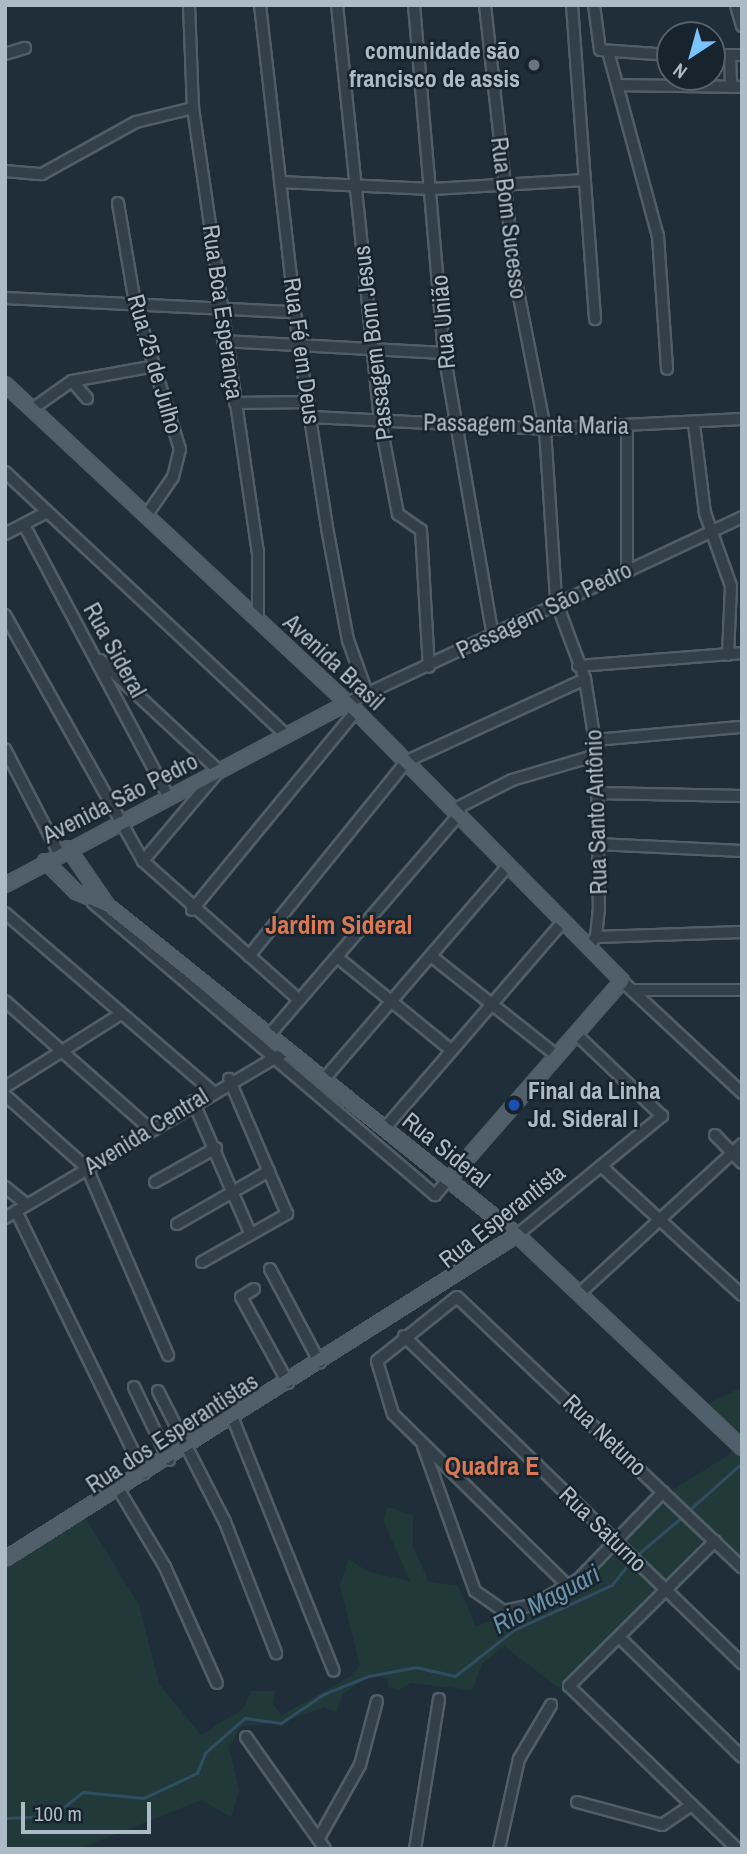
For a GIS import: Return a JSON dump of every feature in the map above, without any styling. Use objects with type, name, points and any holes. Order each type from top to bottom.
[{"type":"main road","name":"Avenida Brasil","points":[[5,384],[407,761],[563,922],[592,942],[627,986]]},
{"type":"main road","name":"Avenida São Pedro","points":[[6,884],[167,796],[351,707]]},
{"type":"main road","name":"Rua Sideral","points":[[64,850],[107,905],[271,1033],[284,1052],[325,1078],[517,1235],[742,1448]]},
{"type":"main road","points":[[45,861],[93,903]]},
{"type":"main road","name":"Rua Sideral","points":[[93,903],[107,905]]},
{"type":"main road","points":[[449,1179],[576,1034],[627,986]]},
{"type":"main road","name":"Rua Esperantista","points":[[359,1338],[517,1235]]},
{"type":"main road","name":"Rua dos Esperantistas","points":[[5,1559],[169,1460],[359,1338]]},
{"type":"street","name":"Rua Boa Esperança","points":[[189,5],[193,108],[223,341],[258,551],[258,619]]},
{"type":"street","name":"Rua Fé em Deus","points":[[260,5],[298,340],[337,589],[367,692]]},
{"type":"street","name":"Passagem Bom Jesus","points":[[337,5],[380,420],[398,514],[421,530],[429,667]]},
{"type":"street","name":"Rua União","points":[[414,5],[432,189],[444,353],[454,424],[493,636]]},
{"type":"street","name":"Rua Bom Sucesso","points":[[485,5],[503,185],[545,429]]},
{"type":"street","points":[[572,5],[594,318]]},
{"type":"street","points":[[594,5],[597,45],[609,55],[658,236],[667,369]]},
{"type":"street","points":[[736,5],[742,26]]},
{"type":"street","points":[[5,54],[24,48]]},
{"type":"street","points":[[609,55],[656,55]]},
{"type":"street","points":[[618,85],[736,87],[736,55]]},
{"type":"street","points":[[5,171],[42,174],[136,122],[193,108]]},
{"type":"street","points":[[280,182],[356,189],[432,189],[585,180]]},
{"type":"street","name":"Rua 25 de Julho","points":[[118,203],[125,216],[135,304],[180,456],[146,516]]},
{"type":"street","points":[[5,298],[295,312]]},
{"type":"street","points":[[223,341],[298,340],[372,351],[444,353]]},
{"type":"street","points":[[32,409],[72,381],[155,366]]},
{"type":"street","points":[[72,381],[87,398]]},
{"type":"street","points":[[235,403],[309,402]]},
{"type":"street","name":"Passagem Santa Maria","points":[[311,417],[545,429],[694,424],[742,419]]},
{"type":"street","points":[[694,424],[711,531],[736,601],[728,655]]},
{"type":"street","points":[[627,427],[628,568]]},
{"type":"street","name":"Rua Santo Antônio","points":[[545,429],[556,601],[585,679],[597,755],[597,844],[592,942]]},
{"type":"street","points":[[5,472],[287,736]]},
{"type":"street","points":[[5,534],[47,512]]},
{"type":"street","name":"Passagem São Pedro","points":[[192,910],[351,707],[367,692],[429,667],[556,601],[742,517]]},
{"type":"street","name":"Rua Sideral","points":[[24,525],[167,796]]},
{"type":"street","points":[[5,615],[117,823],[143,861],[192,910],[299,1000]]},
{"type":"street","points":[[91,653],[219,771]]},
{"type":"street","points":[[578,666],[742,653]]},
{"type":"street","points":[[249,956],[407,761],[585,679]]},
{"type":"street","points":[[595,740],[742,727]]},
{"type":"street","points":[[5,749],[64,850]]},
{"type":"street","points":[[271,1033],[457,811],[512,780],[597,755]]},
{"type":"street","name":"Avenida São Pedro","points":[[143,861],[219,771]]},
{"type":"street","points":[[597,793],[742,796]]},
{"type":"street","points":[[597,844],[742,851]]},
{"type":"street","points":[[325,1078],[507,867]]},
{"type":"street","points":[[93,903],[284,1052],[435,1195],[449,1179]]},
{"type":"street","points":[[5,913],[211,1090]]},
{"type":"street","points":[[385,1128],[490,1002],[563,922]]},
{"type":"street","points":[[592,942],[742,932]]},
{"type":"street","points":[[431,956],[557,1056]]},
{"type":"street","points":[[337,957],[450,1049]]},
{"type":"street","points":[[627,986],[742,990]]},
{"type":"street","points":[[627,986],[742,1093]]},
{"type":"street","points":[[5,1001],[59,1053],[150,1129]]},
{"type":"street","points":[[5,1087],[121,1014]]},
{"type":"street","name":"Rua Esperantista","points":[[517,1235],[662,1116],[576,1034]]},
{"type":"street","name":"Avenida Central","points":[[5,1217],[229,1079],[284,1052]]},
{"type":"street","points":[[202,1262],[287,1214],[229,1079]]},
{"type":"street","points":[[5,1096],[87,1168],[168,1355]]},
{"type":"street","points":[[193,1101],[216,1148],[250,1233]]},
{"type":"street","points":[[715,1135],[742,1163]]},
{"type":"street","points":[[580,1293],[656,1221],[713,1174],[742,1144]]},
{"type":"street","points":[[155,1182],[216,1148]]},
{"type":"street","points":[[601,1166],[656,1221],[742,1295]]},
{"type":"street","points":[[177,1224],[269,1171]]},
{"type":"street","points":[[5,1187],[27,1205]]},
{"type":"street","points":[[16,1211],[144,1474]]},
{"type":"street","points":[[270,1269],[320,1363]]},
{"type":"street","points":[[254,1289],[241,1297],[288,1383]]},
{"type":"street","name":"Rua Netuno","points":[[404,1336],[457,1297],[468,1301],[742,1567]]},
{"type":"street","points":[[404,1336],[377,1361],[393,1414],[568,1586]]},
{"type":"street","name":"Rua Saturno","points":[[404,1336],[742,1664]]},
{"type":"street","points":[[134,1387],[169,1460]]},
{"type":"street","points":[[158,1391],[188,1447],[276,1653]]},
{"type":"street","points":[[233,1419],[334,1671]]},
{"type":"street","points":[[423,1444],[475,1591],[508,1612],[568,1586],[617,1541],[663,1492]]},
{"type":"street","points":[[119,1490],[165,1567],[217,1683]]},
{"type":"street","points":[[715,1541],[569,1686],[737,1849]]},
{"type":"street","points":[[619,1637],[742,1757]]},
{"type":"street","points":[[415,1849],[439,1699]]},
{"type":"street","points":[[319,1838],[360,1765],[377,1700]]},
{"type":"street","points":[[499,1849],[519,1759],[551,1705]]},
{"type":"street","points":[[246,1737],[325,1849]]},
{"type":"street","points":[[577,1802],[662,1825],[692,1805]]},
{"type":"green space","points":[[742,1387],[742,1556],[713,1530],[559,1688],[504,1646],[482,1664],[472,1690],[411,1683],[399,1690],[388,1687],[388,1678],[369,1676],[343,1694],[336,1712],[324,1707],[281,1723],[241,1726],[229,1747],[239,1792],[231,1817],[201,1800],[79,1849],[5,1849],[5,1562],[83,1514],[139,1605],[159,1684],[201,1735],[243,1709],[251,1691],[275,1691],[273,1705],[282,1715],[353,1675],[360,1666],[340,1586],[348,1559],[369,1572],[410,1581],[383,1520],[388,1507],[413,1515],[413,1546],[429,1582],[458,1586],[476,1626],[536,1609],[575,1590],[670,1492],[731,1453],[733,1443],[698,1409]]},
{"type":"waterway","name":"Rio Maguari","points":[[687,1512],[742,1463]]},
{"type":"waterway","name":"Rio Maguari","points":[[637,1555],[682,1517]]},
{"type":"waterway","name":"Rio Maguari","points":[[5,1818],[53,1816],[83,1792],[144,1798],[197,1773],[205,1753],[245,1718],[281,1723],[324,1694],[369,1676],[416,1667],[455,1676],[514,1630],[612,1585],[630,1562]]},
{"type":"place","name":"comunidade são francisco de assis","points":[[534,65]]},
{"type":"place","name":"Final da Linha Jd. Sideral I","points":[[514,1105]]},
{"type":"district","name":"Jardim Sideral","points":[[339,925]]},
{"type":"district","name":"Quadra E","points":[[492,1466]]}]
